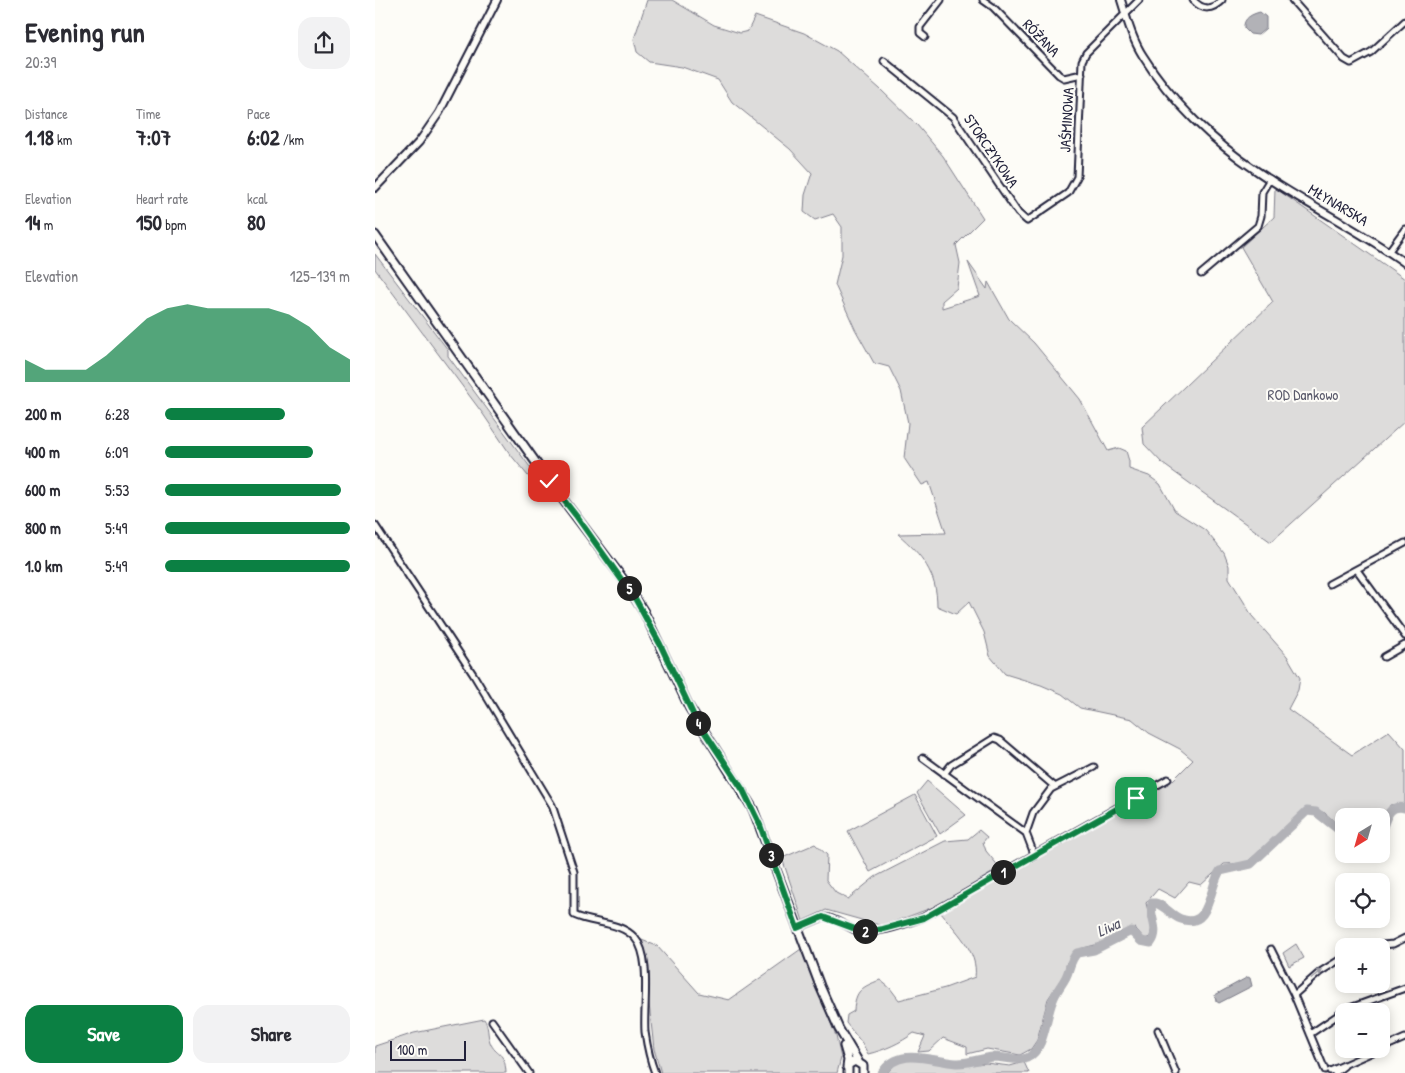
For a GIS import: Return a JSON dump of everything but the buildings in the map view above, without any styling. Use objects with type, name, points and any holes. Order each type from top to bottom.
[{"type":"main road","points":[[375,235],[640,606],[694,716],[743,790],[753,809],[797,928],[839,1029],[846,1053],[846,1071]]},
{"type":"main road","points":[[839,1029],[863,1066],[863,1073]]},
{"type":"main road","points":[[846,1071],[852,1062],[858,1061]]},
{"type":"street","points":[[375,188],[419,142],[448,99],[497,0]]},
{"type":"street","points":[[925,37],[920,33],[920,27],[941,0]]},
{"type":"street","name":"MŁYNARSKA","points":[[1121,0],[1143,56],[1174,97],[1213,137],[1269,179],[1405,263]]},
{"type":"street","name":"JAŚMINOWA","points":[[1027,222],[1067,193],[1077,177],[1082,61],[1085,53],[1139,0]]},
{"type":"street","points":[[1193,0],[1200,6],[1207,8],[1213,7],[1222,0]]},
{"type":"street","points":[[1293,0],[1344,59],[1351,63],[1371,52],[1405,20]]},
{"type":"street","name":"RÓŻANA","points":[[987,1],[1059,75],[1064,78],[1082,74]]},
{"type":"street","name":"STORCZYKOWA","points":[[884,61],[953,117],[1018,213],[1027,222]]},
{"type":"street","points":[[1201,274],[1258,226],[1261,216],[1262,192],[1269,179]]},
{"type":"street","points":[[1389,252],[1405,229]]},
{"type":"street","points":[[375,525],[473,674],[552,805],[574,872],[574,915],[583,920],[602,922],[623,930],[635,938],[642,953],[645,981],[645,1033],[655,1073]]},
{"type":"street","points":[[1329,584],[1405,543]]},
{"type":"street","points":[[1357,570],[1405,636]]},
{"type":"street","points":[[1384,657],[1405,646]]},
{"type":"street","points":[[944,774],[951,765],[994,738],[1000,740],[1054,786]]},
{"type":"street","points":[[923,758],[1026,833],[1034,854]]},
{"type":"street","points":[[1026,833],[1033,813],[1054,786],[1094,766]]},
{"type":"street","points":[[797,928],[823,917],[861,931],[883,929],[912,922],[934,912],[1168,779]]},
{"type":"street","points":[[1390,944],[1405,938]]},
{"type":"street","points":[[1271,949],[1294,995],[1328,1072],[1405,1038]]},
{"type":"street","points":[[1294,995],[1320,972],[1335,963]]},
{"type":"street","points":[[1310,1034],[1347,1009],[1405,988]]},
{"type":"street","points":[[492,1021],[529,1073]]},
{"type":"street","points":[[1158,1030],[1176,1073]]},
{"type":"green space","points":[[647,0],[672,0],[714,25],[740,33],[748,31],[755,16],[804,33],[837,51],[880,89],[917,125],[943,156],[983,218],[956,245],[960,263],[957,288],[942,301],[942,308],[980,296],[968,262],[987,289],[988,282],[1009,319],[1034,343],[1080,399],[1108,451],[1119,448],[1126,451],[1129,469],[1149,476],[1160,484],[1175,511],[1205,530],[1224,553],[1229,566],[1229,578],[1252,616],[1287,656],[1300,678],[1298,690],[1288,709],[1352,755],[1389,731],[1405,749],[1405,803],[1390,805],[1389,808],[1335,808],[1335,822],[1325,813],[1311,808],[1299,816],[1246,863],[1224,864],[1201,885],[1189,882],[1175,898],[1158,889],[1146,903],[1152,927],[1150,937],[1145,939],[1135,928],[1095,945],[1079,949],[1067,962],[1064,974],[1048,999],[1037,1040],[1031,1049],[1020,1055],[987,1049],[967,1054],[967,1047],[943,1038],[929,1051],[918,1052],[925,1036],[914,1033],[892,1046],[868,1054],[846,1023],[847,1015],[854,1011],[856,998],[861,990],[880,980],[890,988],[899,1000],[945,988],[975,977],[975,968],[970,950],[940,912],[1173,780],[1193,760],[1180,749],[1149,733],[1132,719],[1080,708],[1062,694],[1041,685],[1005,674],[990,656],[984,632],[969,602],[956,614],[937,606],[934,584],[927,566],[914,549],[898,534],[946,533],[929,482],[922,485],[904,458],[908,423],[901,391],[889,367],[874,363],[855,329],[835,285],[842,255],[842,227],[833,214],[815,220],[804,212],[805,195],[812,173],[790,149],[732,102],[718,80],[682,67],[649,62],[637,52],[634,39]]},
{"type":"green space","name":"ROD Dankowo","points":[[1275,188],[1405,279],[1405,421],[1271,542],[1163,464],[1144,444],[1142,427],[1273,302],[1241,247],[1274,217]]},
{"type":"green space","points":[[375,254],[448,350],[448,356],[544,486],[545,493],[542,493],[510,454],[483,414],[375,269]]},
{"type":"green space","points":[[927,781],[966,815],[940,834],[917,793]]},
{"type":"green space","points":[[915,795],[937,836],[870,872],[848,831]]},
{"type":"green space","points":[[979,830],[987,837],[983,842],[986,851],[1000,868],[939,905],[883,926],[826,910],[803,921],[782,858],[815,844],[827,855],[826,880],[836,893],[848,899],[875,877],[945,841],[968,839]]},
{"type":"green space","points":[[639,939],[657,946],[699,993],[729,1000],[801,949],[836,1036],[841,1058],[837,1073],[661,1073],[654,1049],[643,950]]},
{"type":"green space","points":[[1296,944],[1304,958],[1289,966],[1283,953]]},
{"type":"green space","points":[[484,1019],[487,1024],[492,1047],[502,1057],[506,1073],[375,1073],[375,1046],[414,1033]]},
{"type":"green space","points":[[914,1059],[955,1066],[986,1063],[1010,1066],[1024,1062],[1029,1073],[887,1073],[898,1061]]},
{"type":"shaded area","points":[[1260,12],[1266,17],[1266,28],[1258,35],[1250,34],[1244,28],[1245,22],[1251,15]]},
{"type":"shaded area","points":[[1248,977],[1252,986],[1219,1003],[1216,1001],[1215,995]]},
{"type":"waterway","name":"Liwa","points":[[1390,812],[1395,808],[1405,808]]},
{"type":"waterway","name":"Liwa","points":[[882,1073],[889,1065],[906,1057],[961,1063],[993,1057],[1027,1058],[1038,1048],[1054,997],[1077,953],[1094,950],[1131,931],[1141,941],[1151,943],[1155,933],[1152,903],[1162,906],[1181,919],[1191,921],[1198,918],[1204,913],[1208,905],[1220,871],[1251,864],[1307,811],[1316,812],[1335,827]]},
{"type":"route","points":[[549,481],[636,600],[660,644],[694,716],[743,790],[760,825],[797,928],[818,918],[827,917],[867,932],[924,918],[1136,798]]}]
